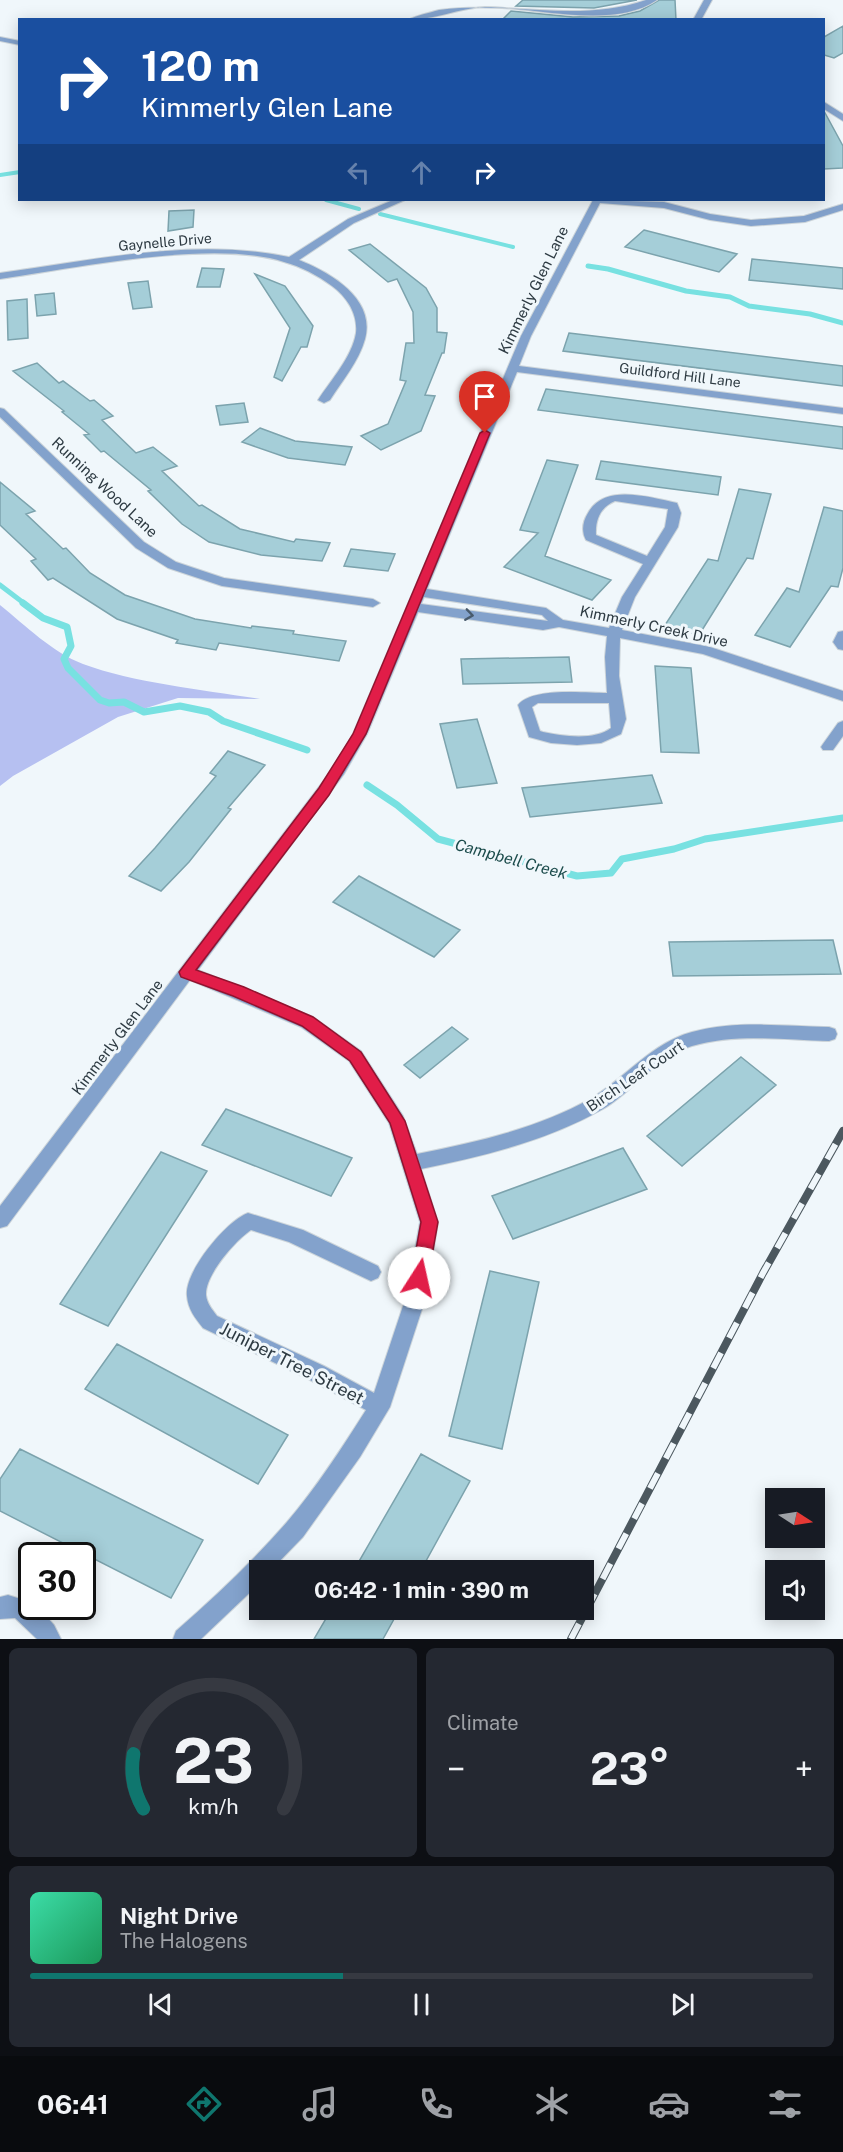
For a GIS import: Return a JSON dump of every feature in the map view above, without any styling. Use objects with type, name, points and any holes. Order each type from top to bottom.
[{"type":"street","points":[[420,18],[466,7],[515,4],[592,14],[616,11],[653,0]]},
{"type":"street","points":[[698,18],[708,0]]},
{"type":"street","points":[[0,39],[18,43]]},
{"type":"street","points":[[825,106],[843,118]]},
{"type":"street","points":[[290,261],[351,221],[398,201]]},
{"type":"street","name":"Kimmerly Glen Lane","points":[[0,1221],[339,770],[360,734],[512,368],[564,259],[598,201]]},
{"type":"street","points":[[630,201],[660,202],[710,217],[751,223],[805,219],[843,207]]},
{"type":"street","name":"Gaynelle Drive","points":[[0,276],[189,251],[240,252],[290,261],[312,269],[336,283],[353,301],[361,322],[361,335],[354,350],[324,400]]},
{"type":"street","name":"Guildford Hill Lane","points":[[512,368],[843,411]]},
{"type":"street","name":"Running Wood Lane","points":[[0,411],[140,545],[172,565],[222,582],[373,603]]},
{"type":"street","points":[[615,698],[541,698],[525,705],[534,734],[544,739],[558,741],[607,736],[615,733],[618,728],[611,648],[613,632],[629,594],[650,562],[673,523],[676,512],[674,506],[645,500],[606,498],[593,514],[588,530],[590,537],[650,562]]},
{"type":"street","name":"Kimmerly Creek Drive","points":[[418,592],[546,612],[559,623]]},
{"type":"street","name":"Kimmerly Creek Drive","points":[[412,607],[543,626],[559,623],[705,650],[843,696]]},
{"type":"street","points":[[843,635],[840,642],[843,646]]},
{"type":"street","points":[[828,747],[843,726]]},
{"type":"street","points":[[183,1639],[228,1600],[295,1529],[353,1450],[380,1407],[416,1297],[429,1222],[397,1121],[355,1056],[307,1022],[186,972]]},
{"type":"street","name":"Birch Leaf Court","points":[[412,1163],[525,1137],[568,1118],[600,1103],[667,1051],[690,1039],[722,1033],[829,1034]]},
{"type":"street","name":"Juniper Tree Street","points":[[371,1272],[302,1238],[269,1225],[248,1221],[229,1235],[206,1268],[196,1293],[200,1310],[210,1322],[317,1373],[380,1407]]},
{"type":"street","points":[[0,1608],[8,1605],[22,1608],[50,1639]]},
{"type":"shaded area","points":[[0,605],[50,646],[83,664],[147,681],[260,699],[178,698],[118,717],[13,776],[0,786]]},
{"type":"building","points":[[523,0],[637,0],[594,8],[516,6]]},
{"type":"building","points":[[659,0],[675,0],[676,18],[504,18],[511,11],[573,17],[619,16],[640,11]]},
{"type":"building","points":[[843,26],[843,53],[834,58],[825,55],[825,36]]},
{"type":"building","points":[[825,113],[843,146],[843,168],[825,169]]},
{"type":"building","points":[[194,210],[193,227],[168,231],[169,211]]},
{"type":"building","points":[[644,230],[737,254],[719,272],[625,247]]},
{"type":"building","points":[[370,244],[426,288],[437,308],[437,332],[447,333],[444,353],[442,353],[425,395],[435,396],[421,431],[381,450],[361,436],[388,424],[406,381],[400,380],[406,343],[414,343],[413,312],[397,279],[388,282],[349,250]]},
{"type":"building","points":[[752,259],[843,268],[843,289],[749,280]]},
{"type":"building","points":[[202,268],[224,269],[220,287],[197,287]]},
{"type":"building","points":[[255,274],[285,286],[313,326],[307,347],[301,347],[282,381],[274,377],[290,328]]},
{"type":"building","points":[[148,281],[152,307],[133,309],[128,283]]},
{"type":"building","points":[[54,293],[56,314],[37,316],[35,295]]},
{"type":"building","points":[[27,299],[28,338],[8,340],[7,301]]},
{"type":"building","points":[[569,333],[843,366],[843,386],[563,351]]},
{"type":"building","points":[[37,363],[59,383],[63,381],[90,401],[94,400],[113,416],[102,420],[136,453],[153,447],[177,466],[162,471],[199,506],[202,505],[240,529],[294,542],[296,539],[330,543],[322,561],[261,555],[209,542],[182,524],[148,491],[151,490],[104,451],[101,452],[84,435],[89,434],[62,412],[64,411],[13,371]]},
{"type":"building","points":[[546,389],[843,427],[843,449],[538,410]]},
{"type":"building","points":[[244,403],[248,422],[220,425],[216,406]]},
{"type":"building","points":[[260,428],[295,441],[352,447],[345,465],[288,458],[242,442]]},
{"type":"building","points":[[547,460],[578,465],[545,556],[611,580],[592,600],[504,567],[538,533],[520,530]]},
{"type":"building","points":[[601,461],[721,477],[718,495],[596,479]]},
{"type":"building","points":[[0,482],[35,511],[26,514],[63,549],[66,548],[90,573],[125,595],[195,619],[251,628],[252,626],[294,631],[293,634],[346,641],[339,661],[219,643],[216,650],[176,643],[178,640],[117,619],[53,578],[48,580],[31,561],[36,559],[0,525]]},
{"type":"building","points":[[739,489],[771,494],[753,559],[747,558],[699,635],[665,625],[708,559],[718,561]]},
{"type":"building","points":[[824,507],[843,511],[843,568],[838,587],[831,586],[790,647],[755,635],[787,588],[799,592]]},
{"type":"building","points":[[351,549],[395,554],[388,571],[344,566]]},
{"type":"building","points":[[569,657],[572,682],[463,684],[461,659]]},
{"type":"building","points":[[655,666],[691,668],[699,753],[661,752]]},
{"type":"building","points":[[477,719],[497,783],[457,788],[440,724]]},
{"type":"building","points":[[228,751],[265,765],[228,808],[231,809],[189,862],[161,891],[129,876],[216,776],[210,773]]},
{"type":"building","points":[[652,775],[662,803],[530,817],[522,788]]},
{"type":"building","points":[[359,876],[460,930],[434,957],[333,902]]},
{"type":"building","points":[[833,940],[841,974],[673,976],[669,942]]},
{"type":"building","points":[[452,1027],[468,1039],[420,1078],[404,1065]]},
{"type":"building","points":[[741,1057],[776,1085],[682,1166],[647,1136]]},
{"type":"building","points":[[226,1109],[352,1158],[331,1196],[202,1145]]},
{"type":"building","points":[[623,1148],[647,1189],[513,1239],[492,1196]]},
{"type":"building","points":[[161,1152],[207,1171],[108,1326],[60,1304]]},
{"type":"building","points":[[490,1271],[539,1282],[502,1449],[449,1436]]},
{"type":"building","points":[[117,1344],[288,1435],[258,1484],[85,1389]]},
{"type":"building","points":[[20,1449],[203,1540],[171,1598],[96,1560],[96,1542],[61,1542],[0,1511],[0,1479]]},
{"type":"building","points":[[421,1454],[470,1481],[427,1560],[360,1560]]},
{"type":"building","points":[[325,1620],[393,1620],[383,1639],[314,1639]]},
{"type":"waterway","points":[[0,175],[18,172]]},
{"type":"waterway","points":[[330,201],[359,209]]},
{"type":"waterway","points":[[380,214],[513,247]]},
{"type":"waterway","points":[[588,266],[608,269],[686,291],[730,297],[749,306],[810,314],[843,323]]},
{"type":"waterway","name":"Campbell Creek","points":[[0,585],[25,604]]},
{"type":"waterway","name":"Campbell Creek","points":[[23,603],[43,618],[67,627],[71,646],[64,659],[68,668],[100,700],[109,703],[124,702],[144,712],[180,706],[209,712],[223,721],[307,750]]},
{"type":"waterway","name":"Campbell Creek","points":[[367,785],[397,805],[438,839],[577,876],[611,873],[622,859],[674,849],[705,839],[843,818]]},
{"type":"railway","points":[[571,1639],[763,1273],[843,1131]]},
{"type":"route","points":[[419,1278],[429,1222],[412,1163],[397,1121],[355,1056],[307,1022],[186,972],[324,791],[360,734],[485,433]]}]
